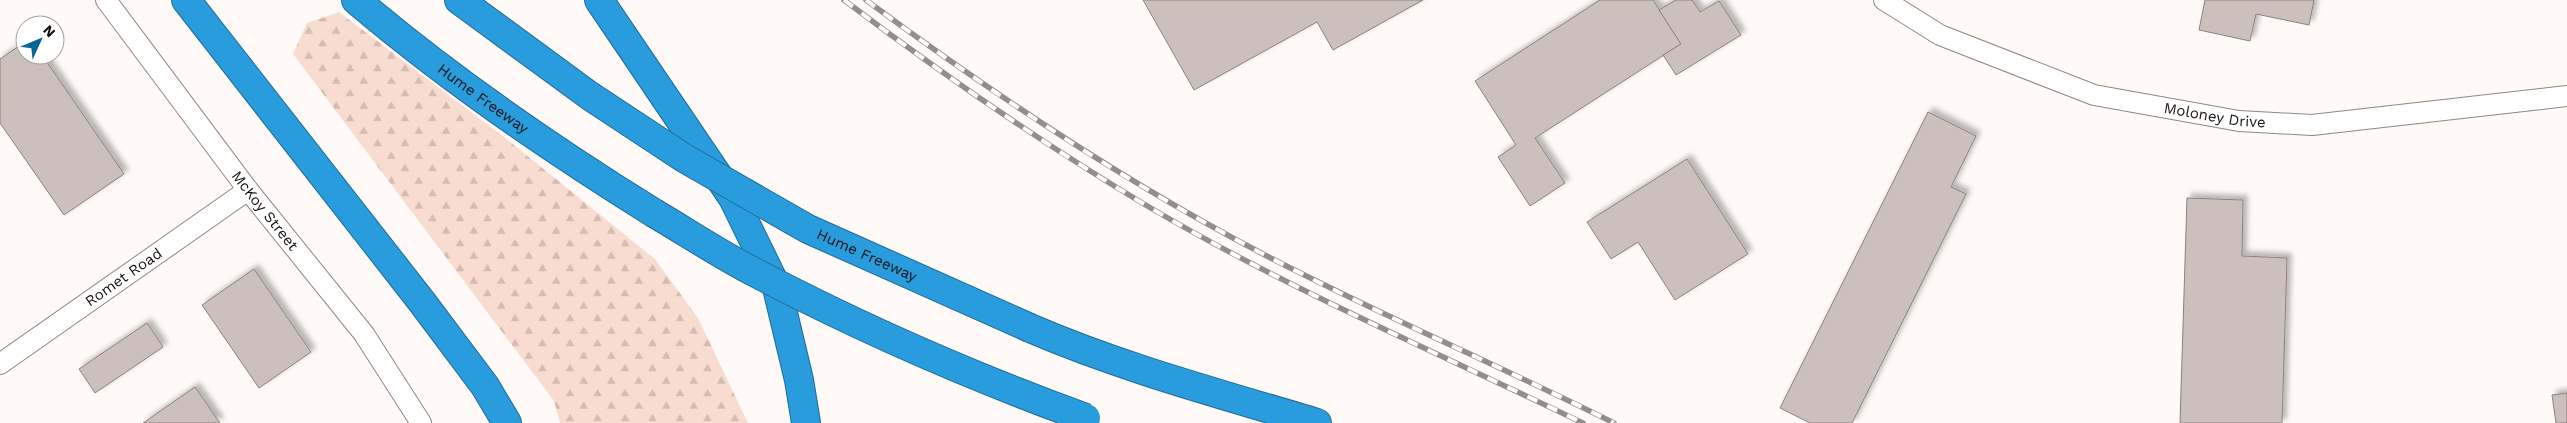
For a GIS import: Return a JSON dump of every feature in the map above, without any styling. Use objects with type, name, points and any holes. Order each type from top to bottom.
[{"type":"highway","points":[[186,0],[422,302],[484,386],[507,423]]},
{"type":"highway","name":"Hume Freeway","points":[[356,0],[464,84],[572,162],[754,272],[878,334],[1000,386],[1094,420]]},
{"type":"highway","name":"Hume Freeway","points":[[459,0],[590,96],[684,158],[808,230],[1062,341],[1190,385],[1317,423]]},
{"type":"highway","points":[[599,0],[733,198],[777,288],[799,380],[806,423]]},
{"type":"street","name":"McKoy Street","points":[[106,0],[248,190],[364,334],[421,423]]},
{"type":"street","name":"Moloney Drive","points":[[1884,0],[1940,34],[2094,95],[2239,121],[2312,125],[2567,96]]},
{"type":"street","name":"Romet Road","points":[[0,364],[248,190]]},
{"type":"green space","points":[[339,12],[504,137],[655,259],[698,318],[748,423],[560,423],[554,401],[293,54],[307,23]]},
{"type":"building","points":[[1143,0],[1423,0],[1333,50],[1317,22],[1194,90]]},
{"type":"building","points":[[1600,0],[1653,0],[1681,44],[1535,138],[1565,183],[1530,206],[1498,157],[1516,145],[1475,81]]},
{"type":"building","points":[[1676,0],[1692,0],[1700,12],[1719,1],[1741,35],[1676,75],[1663,55],[1681,44],[1659,10]]},
{"type":"building","points":[[2205,0],[2314,0],[2309,25],[2256,14],[2250,41],[2199,30]]},
{"type":"building","points":[[15,49],[15,65],[49,65],[124,174],[64,215],[0,123],[0,59]]},
{"type":"building","points":[[1928,112],[1976,136],[1951,187],[1966,194],[1852,423],[1810,423],[1780,408]]},
{"type":"building","points":[[1687,159],[1748,254],[1675,300],[1638,242],[1611,259],[1587,222]]},
{"type":"building","points":[[2187,198],[2243,200],[2242,256],[2287,258],[2282,423],[2180,423]]},
{"type":"building","points":[[254,269],[311,352],[259,388],[202,305]]},
{"type":"building","points":[[147,323],[163,347],[95,393],[79,369]]},
{"type":"building","points":[[195,387],[220,423],[143,423]]},
{"type":"building","points":[[2567,393],[2567,423],[2556,423],[2552,395]]},
{"type":"railway","points":[[844,0],[994,108],[1149,207],[1255,266],[1309,293],[1583,423]]},
{"type":"railway","points":[[866,0],[962,69],[1060,135],[1211,226],[1350,298],[1614,423]]}]
